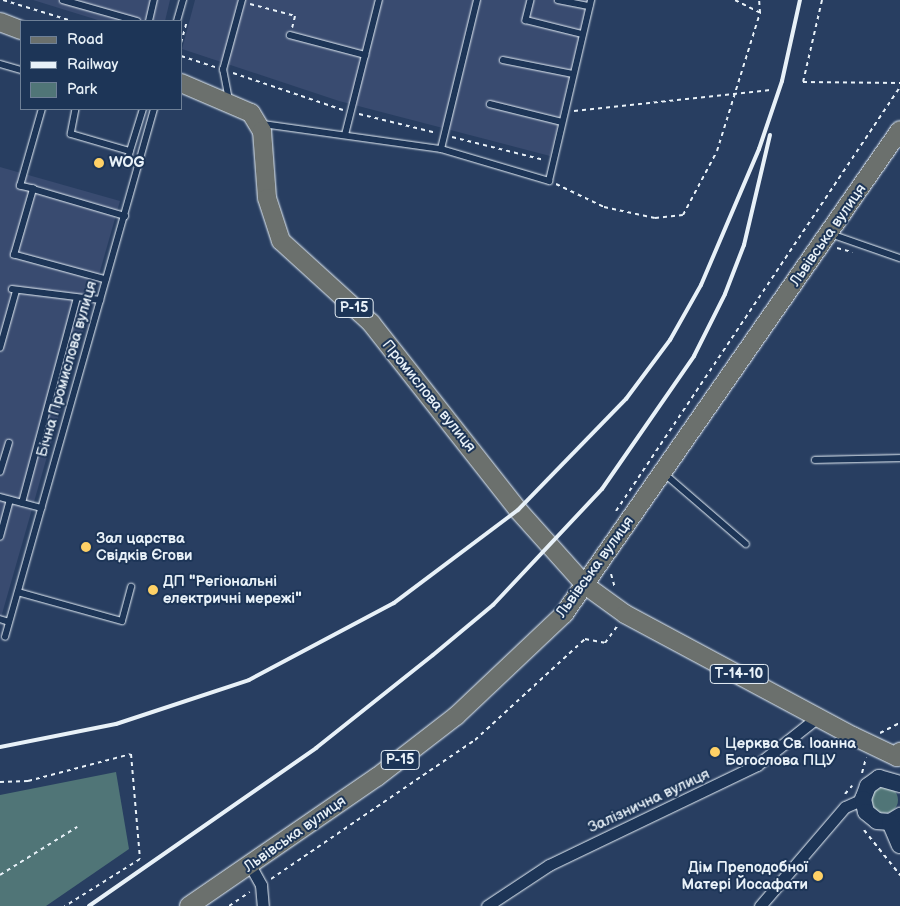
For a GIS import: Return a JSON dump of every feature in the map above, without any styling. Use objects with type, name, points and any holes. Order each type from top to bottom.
[{"type":"main road","points":[[0,22],[20,30]]},
{"type":"main road","points":[[182,83],[229,100],[252,113],[258,123]]},
{"type":"main road","name":"Промислова вулиця","points":[[258,123],[265,146],[271,222],[280,241],[371,323],[518,510],[585,585]]},
{"type":"main road","name":"Львівська вулиця","points":[[189,906],[250,865],[456,716],[564,614],[831,240],[900,130]]},
{"type":"main road","name":"Т-14-10","points":[[585,585],[625,614],[819,716],[899,754],[897,782],[873,781],[863,799]]},
{"type":"main road","points":[[863,799],[871,817],[895,819],[900,845]]},
{"type":"street","name":"Залізнична вулиця","points":[[487,906],[549,865],[757,765],[819,716]]},
{"type":"street","points":[[760,906],[845,807],[863,799]]},
{"type":"street","points":[[250,865],[261,885],[263,906]]},
{"type":"lane","points":[[63,0],[133,20]]},
{"type":"lane","points":[[149,20],[154,0]]},
{"type":"lane","points":[[178,20],[183,0]]},
{"type":"lane","points":[[345,135],[380,0]]},
{"type":"lane","points":[[442,149],[477,0]]},
{"type":"lane","points":[[531,0],[526,20],[582,34]]},
{"type":"lane","points":[[258,123],[442,149],[549,181],[590,3],[558,0]]},
{"type":"lane","points":[[229,100],[223,70],[242,1]]},
{"type":"lane","points":[[290,35],[365,55]]},
{"type":"lane","points":[[503,60],[573,74]]},
{"type":"lane","points":[[0,64],[20,70]]},
{"type":"lane","points":[[490,104],[562,122]]},
{"type":"lane","points":[[42,110],[20,186],[125,216]]},
{"type":"lane","points":[[76,110],[71,134],[130,151]]},
{"type":"lane","points":[[126,164],[143,110]]},
{"type":"lane","name":"Бічна Промислова вулиця","points":[[5,637],[154,110]]},
{"type":"lane","points":[[33,189],[14,255],[106,280]]},
{"type":"lane","points":[[831,240],[900,258]]},
{"type":"lane","points":[[0,348],[14,290],[100,300]]},
{"type":"lane","points":[[22,503],[77,298]]},
{"type":"lane","points":[[0,472],[9,443]]},
{"type":"lane","points":[[816,460],[900,458]]},
{"type":"lane","points":[[663,473],[746,544]]},
{"type":"lane","points":[[0,497],[42,508]]},
{"type":"lane","points":[[0,537],[10,500]]},
{"type":"lane","points":[[18,592],[122,620],[131,587]]},
{"type":"lane","points":[[0,619],[10,622]]},
{"type":"path","points":[[3,0],[69,20]]},
{"type":"path","points":[[735,0],[760,13]]},
{"type":"path","points":[[549,181],[604,208],[655,218],[683,215],[717,151],[760,13],[759,0]]},
{"type":"path","points":[[822,0],[803,82],[900,83]]},
{"type":"path","points":[[242,1],[294,16],[290,35]]},
{"type":"path","points":[[182,56],[351,112],[554,162]]},
{"type":"path","points":[[615,512],[900,86]]},
{"type":"path","points":[[564,113],[606,105],[666,105],[770,90]]},
{"type":"path","points":[[831,240],[858,253]]},
{"type":"path","points":[[611,570],[610,579],[621,595]]},
{"type":"path","points":[[229,906],[475,740],[585,640],[604,643],[621,622]]},
{"type":"path","points":[[872,734],[900,723]]},
{"type":"path","points":[[861,775],[867,764],[862,751]]},
{"type":"path","points":[[0,782],[28,781],[131,754],[140,859],[65,906]]},
{"type":"path","points":[[843,797],[855,782]]},
{"type":"path","points":[[859,824],[900,875]]},
{"type":"path","points":[[0,875],[77,827]]},
{"type":"shaded area","points":[[33,0],[170,0],[165,20],[98,20]]},
{"type":"shaded area","points":[[195,0],[588,0],[550,156],[339,101],[182,49]]},
{"type":"shaded area","points":[[0,167],[120,201],[0,621]]},
{"type":"green space","points":[[116,772],[129,849],[46,906],[0,906],[0,795]]},
{"type":"green space","points":[[885,787],[894,791],[898,800],[894,809],[885,813],[876,809],[872,800],[876,791]]},
{"type":"railway","points":[[0,747],[116,724],[249,680],[394,603],[518,510],[626,399],[670,340],[701,285],[759,149],[782,81],[800,0]]},
{"type":"railway","points":[[89,906],[316,748],[433,655],[493,605],[602,489],[694,356],[725,294],[744,245],[770,135]]},
{"type":"place","name":"WOG","points":[[99,163]]},
{"type":"place","name":"Зал царства Свідків Єгови","points":[[86,547]]},
{"type":"place","name":"ДП \"Регіональні електричні мережі\"","points":[[153,590]]},
{"type":"place","name":"Церква Св. Іоанна Богослова ПЦУ","points":[[715,752]]},
{"type":"place","name":"Дім Преподобної Матері Йосафати","points":[[818,876]]}]
